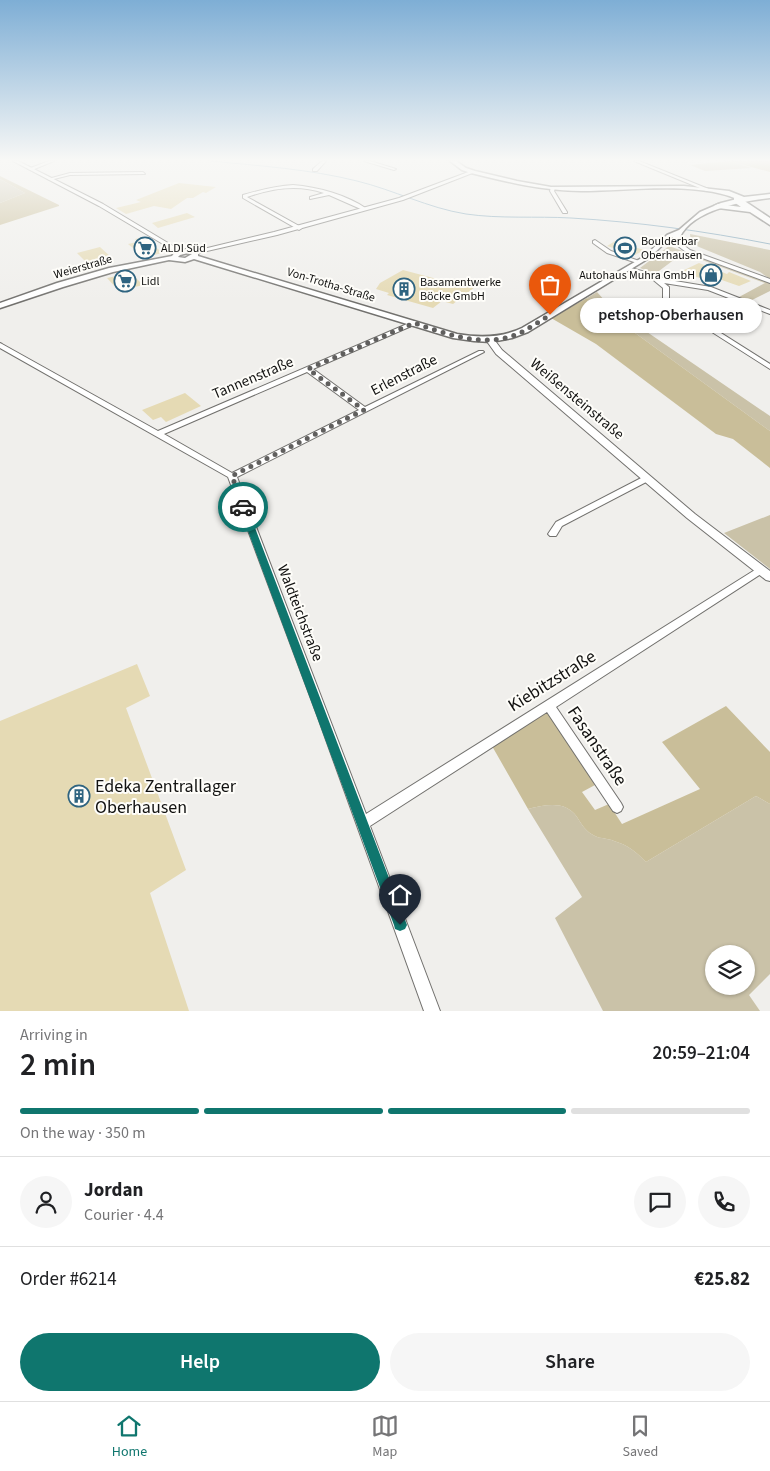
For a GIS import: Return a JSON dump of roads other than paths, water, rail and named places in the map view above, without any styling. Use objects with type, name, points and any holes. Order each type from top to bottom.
[{"type":"highway","points":[[743,208],[751,210],[770,222]]},
{"type":"highway","points":[[754,208],[770,218]]},
{"type":"main road","points":[[676,242],[676,235],[697,216],[713,208]]},
{"type":"main road","points":[[661,245],[684,242],[683,229]]},
{"type":"main road","points":[[490,340],[514,335],[525,330],[639,262],[661,245],[669,236],[683,229]]},
{"type":"main road","name":"Von-Trotha-Straße","points":[[177,255],[183,260],[194,254],[460,337],[490,340]]},
{"type":"main road","name":"Weierstraße","points":[[0,306],[88,276],[177,255]]},
{"type":"street","points":[[106,208],[177,255]]},
{"type":"street","points":[[264,208],[299,228]]},
{"type":"street","points":[[194,254],[299,228],[368,208]]},
{"type":"street","points":[[563,208],[565,212]]},
{"type":"street","points":[[595,242],[609,252],[639,262]]},
{"type":"street","points":[[676,242],[688,251],[770,280]]},
{"type":"street","points":[[684,242],[770,280]]},
{"type":"street","points":[[629,268],[668,282],[712,289],[770,312]]},
{"type":"street","points":[[651,275],[664,285],[667,292],[666,298],[670,303],[770,367]]},
{"type":"street","points":[[667,292],[674,287],[688,285]]},
{"type":"street","name":"Tannenstraße","points":[[158,434],[414,323]]},
{"type":"street","name":"Weißensteinstraße","points":[[490,340],[499,352],[647,478],[765,574]]},
{"type":"street","points":[[0,345],[232,476]]},
{"type":"street","name":"Erlenstraße","points":[[232,476],[481,352]]},
{"type":"street","points":[[308,369],[364,410]]},
{"type":"street","name":"Waldteichstraße","points":[[232,476],[432,1011]]},
{"type":"street","points":[[553,534],[558,524],[647,478]]},
{"type":"street","name":"Kiebitzstraße","points":[[363,823],[548,705],[765,574]]},
{"type":"street","name":"Fasanstraße","points":[[548,705],[617,807]]},
{"type":"waterway","points":[[439,208],[466,214],[492,216],[571,218],[621,222],[696,231],[770,244]]},
{"type":"place","name":"ALDI Süd","points":[[145,248]]},
{"type":"place","name":"Boulderbar Oberhausen","points":[[625,248]]},
{"type":"place","name":"Autohaus Muhra GmbH","points":[[711,275]]},
{"type":"place","name":"Lidl","points":[[125,281]]},
{"type":"place","name":"Basamentwerke Böcke GmbH","points":[[404,289]]},
{"type":"place","name":"petshop-Oberhausen","points":[[550,315]]},
{"type":"place","name":"Edeka Zentrallager Oberhausen","points":[[79,796]]}]
